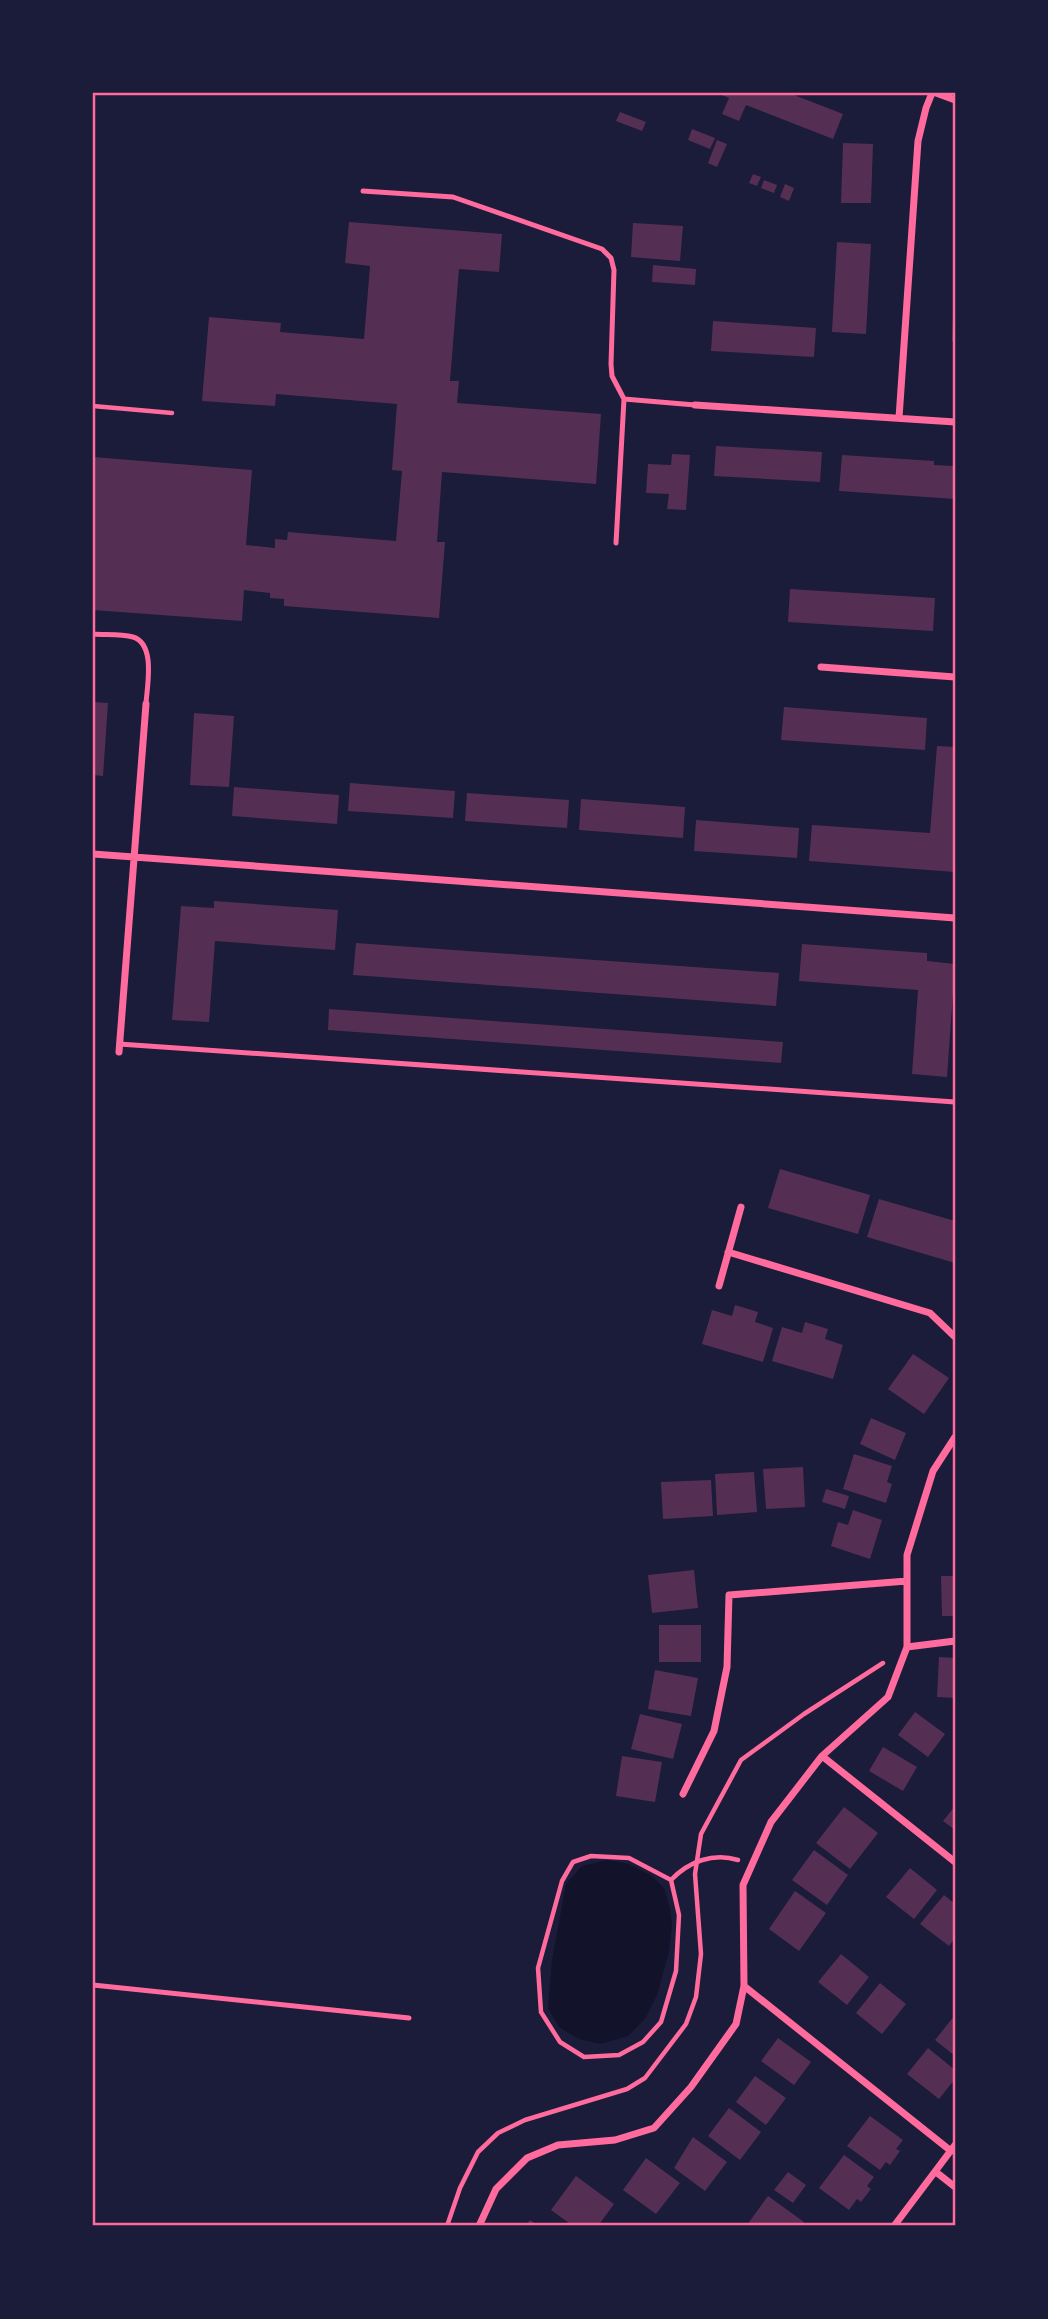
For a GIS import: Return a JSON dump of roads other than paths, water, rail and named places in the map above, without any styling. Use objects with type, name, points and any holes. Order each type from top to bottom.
[{"type":"street","points":[[899,418],[918,141],[934,93],[955,100]]},
{"type":"street","points":[[695,405],[955,422]]},
{"type":"street","points":[[821,667],[955,677]]},
{"type":"street","points":[[119,1048],[146,705]]},
{"type":"street","points":[[93,854],[955,918]]},
{"type":"street","points":[[719,1286],[741,1208]]},
{"type":"street","points":[[728,1252],[930,1313],[955,1337]]},
{"type":"street","points":[[479,2226],[496,2189],[527,2158],[558,2145],[615,2140],[654,2128],[691,2087],[736,2024],[744,1986],[743,1885],[771,1822],[822,1756],[888,1697],[907,1647],[907,1555],[933,1471],[955,1437]]},
{"type":"street","points":[[683,1794],[714,1731],[727,1667],[729,1595],[907,1581]]},
{"type":"street","points":[[907,1647],[955,1642]]},
{"type":"street","points":[[822,1756],[955,1861]]},
{"type":"street","points":[[744,1986],[953,2148],[894,2226]]},
{"type":"street","points":[[936,2172],[955,2187]]},
{"type":"lane","points":[[363,191],[453,197],[608,253],[614,270],[612,376],[624,399],[617,543]]},
{"type":"lane","points":[[624,399],[695,405]]},
{"type":"lane","points":[[93,634],[134,637],[145,645],[148,655],[146,705]]},
{"type":"lane","points":[[119,1048],[955,1102]]},
{"type":"lane","points":[[93,1985],[409,2018]]}]
